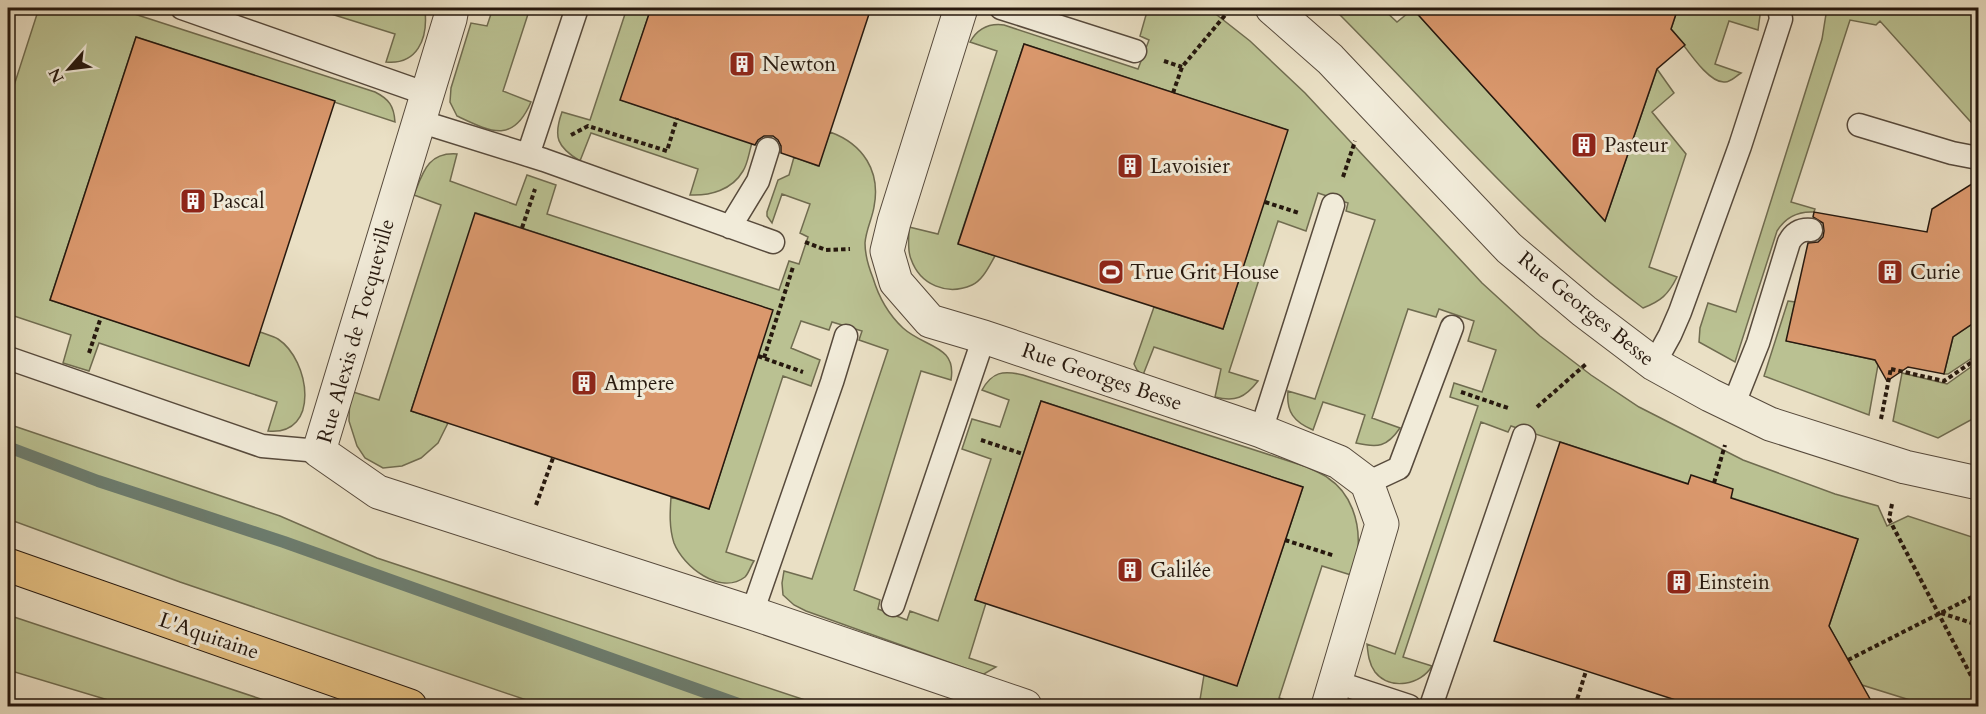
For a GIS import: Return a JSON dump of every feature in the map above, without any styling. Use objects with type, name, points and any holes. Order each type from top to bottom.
[{"type":"highway","name":"L'Aquitaine","points":[[8,565],[410,706]]},
{"type":"street","name":"Rue Alexis de Tocqueville","points":[[452,8],[319,451],[378,492],[752,613]]},
{"type":"street","name":"Rue Georges Besse","points":[[961,8],[887,251],[896,282],[930,321],[984,337],[1261,431],[1339,462],[1367,483]]},
{"type":"street","name":"Rue Georges Besse","points":[[1272,8],[1330,59],[1509,248],[1584,311],[1654,364],[1770,424],[1905,467],[1978,483]]},
{"type":"street","points":[[1332,694],[1382,524],[1367,483]]},
{"type":"street","points":[[752,613],[1025,706]]},
{"type":"lane","points":[[182,8],[536,157],[773,242]]},
{"type":"lane","points":[[536,157],[577,8]]},
{"type":"lane","points":[[1001,8],[1135,51]]},
{"type":"lane","points":[[1654,364],[1671,335],[1740,146],[1781,19],[1779,8]]},
{"type":"lane","points":[[1859,125],[1952,153],[1978,158]]},
{"type":"lane","points":[[730,227],[758,181],[768,149]]},
{"type":"lane","points":[[1261,431],[1333,205]]},
{"type":"lane","points":[[1733,406],[1758,342],[1790,242],[1796,233],[1811,230]]},
{"type":"lane","points":[[1367,483],[1399,468],[1452,327]]},
{"type":"lane","points":[[752,613],[846,336]]},
{"type":"lane","points":[[893,605],[984,337]]},
{"type":"lane","points":[[8,358],[262,446],[319,451]]},
{"type":"lane","points":[[1431,706],[1524,436]]},
{"type":"lane","points":[[1332,694],[1409,706]]},
{"type":"path","points":[[1173,93],[1182,67],[1226,14]]},
{"type":"path","points":[[522,228],[536,157],[557,142],[588,126],[667,151],[677,118]]},
{"type":"path","points":[[764,358],[802,241]]},
{"type":"path","points":[[773,242],[802,241],[826,250],[887,251]]},
{"type":"path","points":[[758,356],[832,382]]},
{"type":"path","points":[[1880,422],[1891,368],[1944,381],[1978,358]]},
{"type":"path","points":[[1534,410],[1586,364]]},
{"type":"path","points":[[1432,382],[1508,408]]},
{"type":"path","points":[[952,430],[1023,454]]},
{"type":"path","points":[[1714,483],[1725,445]]},
{"type":"path","points":[[524,539],[553,458]]},
{"type":"path","points":[[1892,504],[1889,519],[1978,689]]},
{"type":"path","points":[[1285,540],[1370,567]]},
{"type":"path","points":[[1848,660],[1978,594]]},
{"type":"path","points":[[1940,613],[1978,625]]},
{"type":"path","points":[[1575,706],[1586,671]]},
{"type":"green space","points":[[39,8],[116,8],[375,92],[390,104],[395,122],[136,37],[50,300],[249,365],[260,332],[278,339],[289,349],[297,363],[303,379],[305,395],[303,410],[296,422],[285,429],[268,431],[277,402],[99,343],[89,371],[63,363],[71,335],[8,314],[8,200],[13,183],[8,181],[8,104]]},
{"type":"green space","points":[[312,8],[415,8],[425,11],[425,31],[413,55],[397,62],[386,62],[395,34]]},
{"type":"green space","points":[[493,8],[530,8],[503,91],[531,102],[517,124],[500,131],[491,130],[457,116],[450,102],[451,88],[471,23],[487,26]]},
{"type":"green space","points":[[627,8],[651,8],[621,100],[752,143],[743,171],[727,187],[713,193],[690,195],[698,169],[591,133],[580,161],[566,151],[559,141],[558,128],[562,112],[590,120]]},
{"type":"green space","points":[[1148,8],[1208,8],[1250,41],[1305,93],[1482,283],[1540,336],[1591,375],[1639,407],[1743,460],[1835,494],[1878,506],[1887,526],[1908,516],[1978,539],[1978,706],[1929,706],[1862,685],[1829,626],[1858,539],[1511,426],[1508,432],[1481,422],[1403,657],[1432,666],[1421,678],[1405,683],[1389,682],[1381,678],[1371,666],[1367,644],[1395,654],[1478,406],[1450,397],[1454,383],[1482,392],[1496,350],[1468,341],[1474,321],[1439,309],[1436,317],[1408,309],[1372,418],[1400,428],[1386,442],[1376,445],[1356,443],[1365,415],[1323,402],[1313,430],[1296,420],[1288,405],[1288,391],[1315,399],[1375,220],[1346,211],[1348,203],[1318,193],[1306,231],[1278,221],[1229,372],[1258,381],[1249,391],[1234,399],[1215,397],[1221,369],[1154,347],[1143,375],[1134,364],[1154,307],[1223,329],[1287,130],[1024,44],[958,243],[995,256],[976,283],[953,289],[928,282],[915,268],[911,259],[909,227],[938,234],[997,51],[970,42],[977,33],[989,26],[1004,25],[1138,69],[1149,40],[1140,36]]},
{"type":"green space","points":[[1333,8],[1382,8],[1397,22],[1413,9],[1605,221],[1657,69],[1674,93],[1652,112],[1686,154],[1649,267],[1677,277],[1667,293],[1655,303],[1643,308],[1601,275],[1521,202]]},
{"type":"green space","points":[[1678,8],[1761,8],[1758,30],[1729,21],[1715,64],[1741,73],[1725,82],[1718,81],[1703,70],[1671,29]]},
{"type":"green space","points":[[1827,8],[1978,8],[1978,130],[1880,21],[1876,25],[1850,20],[1791,202],[1815,209],[1814,212],[1792,216],[1777,231],[1735,362],[1699,342],[1700,328],[1708,303],[1736,312],[1822,39]]},
{"type":"green space","points":[[830,132],[852,144],[867,160],[872,171],[875,194],[865,247],[870,270],[881,299],[903,328],[944,353],[952,369],[951,380],[921,371],[854,590],[880,600],[878,609],[907,620],[910,611],[938,621],[991,459],[962,449],[972,419],[1000,427],[1009,400],[982,390],[990,379],[999,374],[1023,375],[1307,467],[1326,476],[1343,492],[1355,518],[1358,538],[1358,548],[1351,575],[1322,566],[1279,698],[1305,706],[1199,706],[1204,675],[1237,685],[1303,487],[1041,401],[975,600],[986,603],[969,658],[996,667],[984,674],[979,673],[794,605],[783,595],[784,571],[812,579],[888,350],[859,340],[862,331],[832,322],[829,330],[801,321],[791,348],[820,360],[811,386],[783,376],[726,552],[754,561],[748,573],[735,582],[725,583],[704,576],[685,561],[674,543],[670,514],[671,497],[709,509],[772,310],[476,213],[411,411],[448,423],[438,443],[421,458],[402,466],[383,468],[365,458],[357,446],[349,421],[350,391],[379,400],[441,205],[414,195],[424,171],[433,160],[447,154],[457,154],[450,181],[516,205],[527,175],[556,185],[547,214],[779,290],[789,261],[799,264],[808,237],[800,233],[810,204],[782,194],[772,223],[767,212],[778,180],[789,175],[794,157],[818,166]]},
{"type":"green space","points":[[1788,301],[1795,302],[1787,341],[1875,360],[1878,365],[1869,415],[1764,376]]},
{"type":"green space","points":[[1978,320],[1978,354],[1948,374],[1944,374],[1953,337]]},
{"type":"green space","points":[[1978,362],[1978,416],[1938,438],[1893,421],[1902,373],[1947,384]]},
{"type":"green space","points":[[8,424],[280,516],[377,558],[823,706],[544,706],[180,582],[8,519]]},
{"type":"green space","points":[[8,615],[282,706],[128,706],[8,670]]},
{"type":"building","name":"Newton","points":[[651,8],[871,8],[819,166],[781,153],[781,146],[773,136],[764,136],[755,145],[620,100]]},
{"type":"building","name":"Pasteur","points":[[1412,8],[1678,8],[1671,29],[1685,45],[1657,69],[1605,221]]},
{"type":"building","name":"Pascal","points":[[136,37],[335,101],[249,366],[50,300]]},
{"type":"building","name":"Lavoisier","points":[[1024,44],[1288,130],[1223,329],[958,244]]},
{"type":"building","name":"Curie","points":[[1978,180],[1978,320],[1953,337],[1944,374],[1908,367],[1887,381],[1875,360],[1786,341],[1808,243],[1818,242],[1823,237],[1823,223],[1813,217],[1814,212],[1927,232],[1932,209]]},
{"type":"building","name":"Ampere","points":[[475,213],[773,310],[709,509],[411,411]]},
{"type":"building","name":"Galilée","points":[[1041,401],[1303,487],[1237,686],[975,600]]},
{"type":"building","name":"Einstein","points":[[1560,442],[1688,484],[1691,475],[1733,489],[1731,498],[1858,539],[1829,626],[1874,706],[1694,706],[1494,641]]},
{"type":"waterway","points":[[8,447],[98,481],[284,542],[744,706]]},
{"type":"place","name":"Newton","points":[[742,64]]},
{"type":"place","name":"Pasteur","points":[[1584,145]]},
{"type":"place","name":"Lavoisier","points":[[1130,166]]},
{"type":"place","name":"Pascal","points":[[193,201]]},
{"type":"place","name":"True Grit House","points":[[1111,272]]},
{"type":"place","name":"Curie","points":[[1890,272]]},
{"type":"place","name":"Ampere","points":[[584,383]]},
{"type":"place","name":"Galilée","points":[[1130,570]]},
{"type":"place","name":"Einstein","points":[[1679,582]]}]
